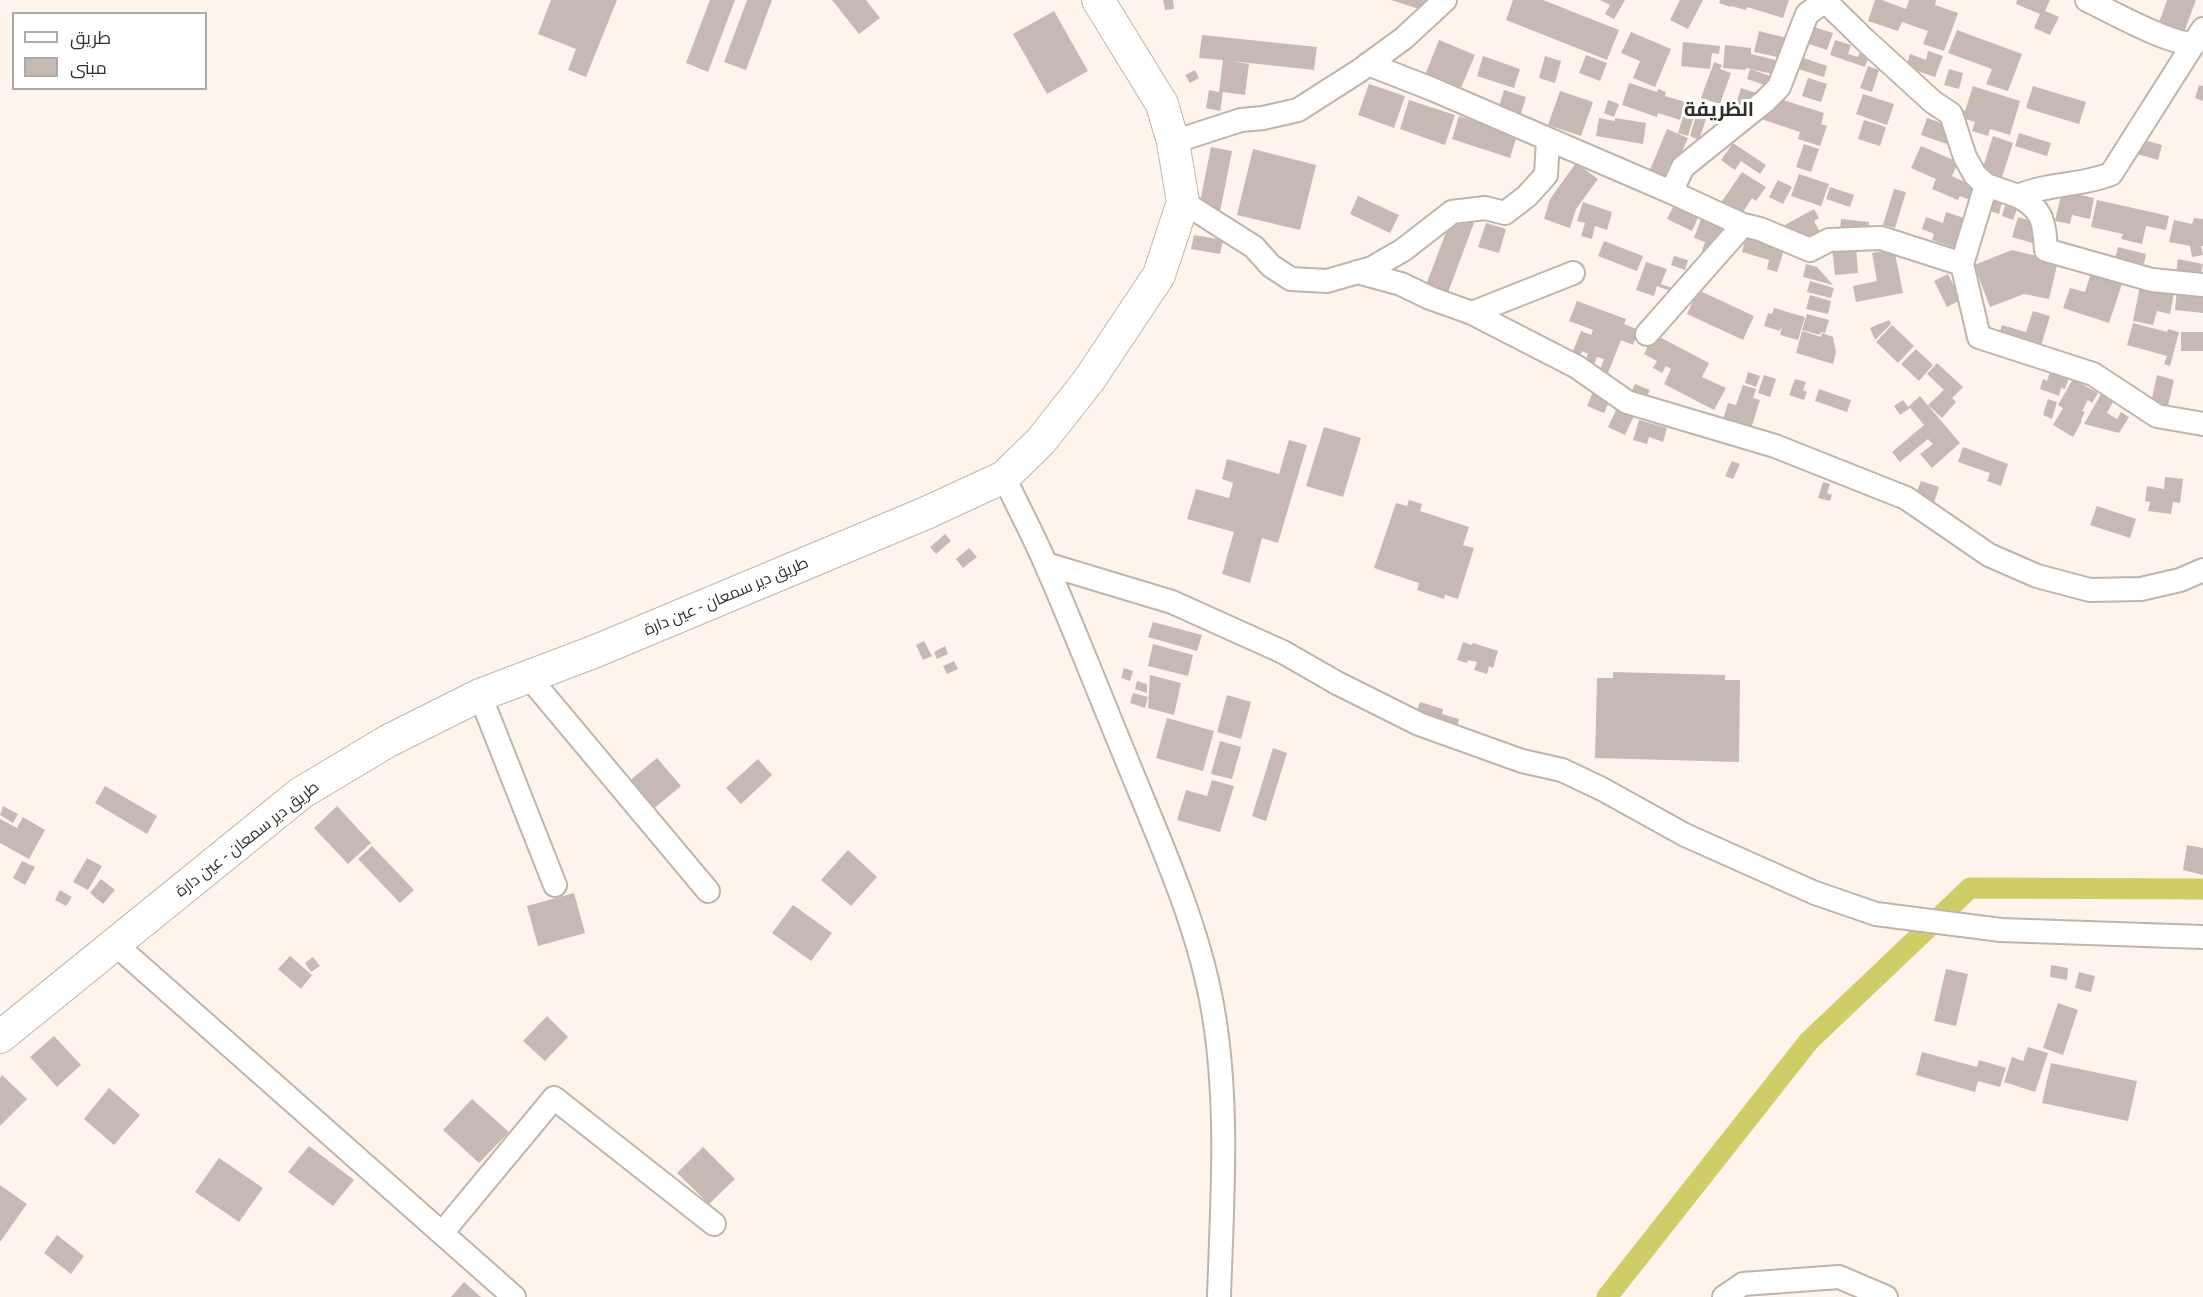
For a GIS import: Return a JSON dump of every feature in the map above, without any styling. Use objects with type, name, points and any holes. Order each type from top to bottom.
[{"type":"main road","name":"طريق دير سمعان - عين دارة","points":[[0,1037],[301,793],[388,741],[480,694],[596,651],[926,513],[1004,477],[1041,441],[1089,380],[1159,275],[1183,202],[1173,142],[1162,104],[1098,0]]},
{"type":"street","points":[[1173,142],[1241,120],[1263,118],[1298,110],[1404,38],[1445,0]]},
{"type":"street","points":[[1671,192],[1683,168],[1779,87],[1807,14],[1825,0],[1864,40],[1933,102],[1951,114],[1965,157],[1975,174],[1986,185],[2033,204],[2039,212],[2044,228],[2046,250],[2152,280],[2203,285]]},
{"type":"street","points":[[2087,0],[2179,42],[2200,37]]},
{"type":"street","points":[[2018,196],[2034,189],[2100,178],[2111,174],[2200,37]]},
{"type":"street","points":[[1368,64],[1432,88],[1743,225],[1760,229],[1810,250],[1829,240],[1881,238],[1962,264]]},
{"type":"street","points":[[1183,202],[1254,247],[1271,266],[1291,279],[1327,281],[1372,268],[1403,250],[1452,212],[1485,208],[1505,213],[1527,196],[1546,175],[1548,140]]},
{"type":"street","points":[[1986,185],[1962,264],[1979,337],[2093,374],[2157,416],[2203,424]]},
{"type":"street","points":[[1647,333],[1743,225]]},
{"type":"street","points":[[1357,272],[1401,284],[1430,298],[1472,313],[1577,367],[1628,402],[1775,446],[1906,498],[1989,555],[2037,576],[2090,591],[2140,589],[2180,580],[2203,570]]},
{"type":"street","points":[[1472,313],[1573,273]]},
{"type":"street","points":[[1004,477],[1046,564],[1167,860],[1187,910],[1202,962],[1214,1015],[1224,1123],[1219,1297]]},
{"type":"street","points":[[1046,564],[1172,602],[1283,652],[1337,683],[1419,724],[1522,761],[1562,770],[1602,789],[1685,835],[1815,892],[1876,914],[2001,930],[2203,937]]},
{"type":"street","points":[[528,676],[708,891]]},
{"type":"street","points":[[480,694],[555,885]]},
{"type":"street","points":[[115,944],[514,1297]]},
{"type":"street","points":[[442,1233],[554,1098],[714,1224]]},
{"type":"street","points":[[1724,1297],[1743,1284],[1839,1277],[1886,1297]]},
{"type":"building","points":[[551,0],[617,0],[586,77],[568,70],[576,49],[538,34]]},
{"type":"building","points":[[710,0],[735,0],[708,72],[686,63]]},
{"type":"building","points":[[747,0],[772,0],[746,70],[724,62]]},
{"type":"building","points":[[832,0],[866,0],[880,18],[859,34]]},
{"type":"building","points":[[1163,0],[1173,0],[1174,9],[1165,10]]},
{"type":"building","points":[[1391,0],[1426,0],[1422,10]]},
{"type":"building","points":[[1513,0],[1543,0],[1619,30],[1607,60],[1506,20]]},
{"type":"building","points":[[1600,0],[1625,0],[1614,19],[1605,14],[1610,5]]},
{"type":"building","points":[[1680,0],[1703,0],[1688,29],[1670,20]]},
{"type":"building","points":[[1720,0],[1789,0],[1783,18],[1747,7],[1746,10],[1731,7],[1719,3]]},
{"type":"building","points":[[1875,0],[1882,0],[1906,9],[1909,0],[1936,0],[1935,5],[1958,13],[1944,51],[1923,44],[1928,31],[1902,22],[1898,31],[1868,21]]},
{"type":"building","points":[[2017,0],[2050,0],[2045,11],[2059,17],[2050,35],[2034,28],[2040,14],[2016,4]]},
{"type":"building","points":[[2167,0],[2196,0],[2182,38],[2157,28]]},
{"type":"building","points":[[1054,11],[1088,71],[1047,94],[1013,34]]},
{"type":"building","points":[[1811,26],[1833,33],[1827,50],[1806,43]]},
{"type":"building","points":[[1957,30],[2022,54],[2008,91],[1986,84],[1992,69],[1948,53]]},
{"type":"building","points":[[1759,31],[1787,38],[1782,58],[1754,52]]},
{"type":"building","points":[[1631,32],[1671,49],[1655,87],[1633,78],[1640,61],[1621,53]]},
{"type":"building","points":[[1202,35],[1317,47],[1314,70],[1231,61],[1249,64],[1245,95],[1223,92],[1220,111],[1206,108],[1209,90],[1219,92],[1223,60],[1199,58]]},
{"type":"building","points":[[1439,40],[1475,55],[1458,95],[1423,80]]},
{"type":"building","points":[[1835,40],[1851,45],[1848,54],[1858,57],[1859,53],[1869,56],[1865,67],[1830,55]]},
{"type":"building","points":[[1683,42],[1720,46],[1719,54],[1712,53],[1710,69],[1681,66]]},
{"type":"building","points":[[1725,45],[1751,48],[1751,54],[1780,61],[1777,75],[1746,68],[1746,70],[1723,68]]},
{"type":"building","points":[[1928,51],[1943,56],[1935,77],[1906,67],[1910,54],[1926,60]]},
{"type":"building","points":[[1586,55],[1607,63],[1600,81],[1579,73]]},
{"type":"building","points":[[1483,56],[1520,69],[1514,88],[1477,76]]},
{"type":"building","points":[[1545,56],[1561,61],[1555,83],[1539,78]]},
{"type":"building","points":[[1798,56],[1827,66],[1824,77],[1795,68]]},
{"type":"building","points":[[1714,62],[1722,65],[1720,69],[1731,73],[1720,104],[1701,98]]},
{"type":"building","points":[[1868,66],[1879,70],[1872,92],[1860,88]]},
{"type":"building","points":[[1750,69],[1776,78],[1773,88],[1747,79]]},
{"type":"building","points":[[1949,69],[1963,73],[1959,89],[1944,85]]},
{"type":"building","points":[[1195,70],[1199,78],[1190,83],[1185,75]]},
{"type":"building","points":[[1808,78],[1827,84],[1821,102],[1802,96]]},
{"type":"building","points":[[1629,83],[1657,92],[1658,89],[1666,92],[1665,96],[1685,102],[1680,120],[1658,113],[1657,117],[1622,105]]},
{"type":"building","points":[[1369,84],[1405,96],[1394,128],[1358,115]]},
{"type":"building","points":[[2199,85],[2203,86],[2203,101],[2195,98]]},
{"type":"building","points":[[1973,86],[2020,101],[2010,135],[1990,129],[1988,136],[1972,131],[1975,122],[1955,116],[1957,108],[1965,111]]},
{"type":"building","points":[[2033,86],[2086,102],[2079,124],[2026,108]]},
{"type":"building","points":[[1741,88],[1763,95],[1744,111],[1735,107]]},
{"type":"building","points":[[1504,90],[1526,97],[1519,120],[1497,113]]},
{"type":"building","points":[[1560,91],[1593,102],[1581,136],[1548,125]]},
{"type":"building","points":[[1863,94],[1894,104],[1887,125],[1856,114]]},
{"type":"building","points":[[1774,97],[1824,113],[1821,124],[1827,126],[1820,146],[1798,139],[1800,132],[1755,117]]},
{"type":"building","points":[[1409,100],[1455,115],[1445,145],[1400,129]]},
{"type":"building","points":[[1608,100],[1619,104],[1614,117],[1604,113]]},
{"type":"building","points":[[1686,107],[1696,110],[1688,136],[1678,133]]},
{"type":"building","points":[[1697,113],[1707,116],[1699,140],[1690,136]]},
{"type":"building","points":[[1459,116],[1517,135],[1510,158],[1452,139]]},
{"type":"building","points":[[1599,118],[1646,123],[1643,144],[1596,136]]},
{"type":"building","points":[[1927,118],[1953,127],[1947,144],[1921,135]]},
{"type":"building","points":[[1864,120],[1886,127],[1880,146],[1858,139]]},
{"type":"building","points":[[1667,129],[1688,138],[1670,179],[1650,170]]},
{"type":"building","points":[[2019,133],[2051,143],[2047,156],[2015,146]]},
{"type":"building","points":[[1993,136],[2013,143],[2001,180],[1981,173]]},
{"type":"building","points":[[2141,139],[2162,145],[2158,160],[2137,154]]},
{"type":"building","points":[[1733,143],[1766,165],[1760,174],[1741,161],[1735,170],[1721,160]]},
{"type":"building","points":[[1804,144],[1819,149],[1811,172],[1796,167]]},
{"type":"building","points":[[1921,146],[1958,162],[1952,176],[1980,189],[1975,202],[1960,196],[1958,200],[1932,189],[1936,179],[1911,168]]},
{"type":"building","points":[[1211,147],[1232,151],[1220,212],[1199,207]]},
{"type":"building","points":[[1253,149],[1316,165],[1300,230],[1237,215]]},
{"type":"building","points":[[1576,163],[1598,179],[1576,209],[1570,228],[1544,219],[1550,199]]},
{"type":"building","points":[[1742,172],[1766,187],[1756,201],[1752,198],[1738,220],[1718,207]]},
{"type":"building","points":[[1799,174],[1829,184],[1821,206],[1791,196]]},
{"type":"building","points":[[1778,180],[1792,187],[1783,204],[1769,197]]},
{"type":"building","points":[[1830,187],[1854,195],[1850,207],[1826,199]]},
{"type":"building","points":[[1894,189],[1906,192],[1895,228],[1883,225]]},
{"type":"building","points":[[2062,191],[2094,198],[2090,219],[2072,215],[2070,224],[2055,221]]},
{"type":"building","points":[[1358,196],[1399,215],[1390,233],[1350,214]]},
{"type":"building","points":[[1990,200],[2002,203],[1999,214],[1987,210]]},
{"type":"building","points":[[2097,200],[2169,216],[2166,230],[2146,226],[2142,244],[2121,239],[2123,234],[2091,227]]},
{"type":"building","points":[[1676,201],[1700,213],[1692,231],[1667,219]]},
{"type":"building","points":[[1583,202],[1612,212],[1607,230],[1595,226],[1592,239],[1581,236],[1585,223],[1577,221]]},
{"type":"building","points":[[2005,205],[2017,209],[2013,220],[2002,216]]},
{"type":"building","points":[[1814,209],[1819,218],[1814,221],[1820,232],[1803,242],[1796,230],[1788,235],[1783,226]]},
{"type":"building","points":[[1946,212],[1970,220],[1957,249],[1932,240],[1934,234],[1922,229],[1926,217],[1943,223]]},
{"type":"building","points":[[1453,214],[1474,223],[1446,298],[1424,290]]},
{"type":"building","points":[[1702,216],[1729,225],[1710,253],[1702,251],[1705,242],[1694,238]]},
{"type":"building","points":[[2018,217],[2038,223],[2032,243],[2012,237]]},
{"type":"building","points":[[2194,218],[2203,219],[2203,246],[2201,246],[2203,255],[2192,257],[2190,246],[2169,242],[2174,220],[2192,224]]},
{"type":"building","points":[[1841,219],[1869,222],[1868,235],[1840,232]]},
{"type":"building","points":[[1486,223],[1506,229],[1499,253],[1478,247]]},
{"type":"building","points":[[1194,235],[1223,240],[1220,254],[1191,249]]},
{"type":"building","points":[[1746,236],[1785,247],[1777,272],[1767,269],[1769,260],[1742,252]]},
{"type":"building","points":[[1604,241],[1643,256],[1637,271],[1598,256]]},
{"type":"building","points":[[1856,246],[1858,273],[1835,275],[1832,248]]},
{"type":"building","points":[[2118,247],[2146,254],[2144,264],[2115,258]]},
{"type":"building","points":[[1894,249],[1903,293],[1856,302],[1853,286],[1877,281],[1872,253]]},
{"type":"building","points":[[2012,250],[2058,261],[2049,299],[2024,294],[1990,307],[1974,265]]},
{"type":"building","points":[[1674,256],[1688,260],[1685,270],[1671,265]]},
{"type":"building","points":[[2178,259],[2203,264],[2199,283],[2175,278]]},
{"type":"building","points":[[1646,262],[1667,269],[1661,284],[1680,291],[1678,294],[1657,286],[1654,296],[1636,290]]},
{"type":"building","points":[[1806,264],[1817,267],[1833,285],[1803,277]]},
{"type":"building","points":[[2091,273],[2122,284],[2109,323],[2063,308],[2070,288],[2085,292]]},
{"type":"building","points":[[1948,274],[1961,300],[1947,307],[1934,281]]},
{"type":"building","points":[[1810,281],[1834,288],[1831,298],[1807,292]]},
{"type":"building","points":[[2140,286],[2174,293],[2170,314],[2157,311],[2153,325],[2133,321]]},
{"type":"building","points":[[2177,289],[2203,293],[2203,313],[2175,310]]},
{"type":"building","points":[[1698,290],[1754,316],[1743,340],[1687,314]]},
{"type":"building","points":[[1810,295],[1831,301],[1828,314],[1806,309]]},
{"type":"building","points":[[1577,301],[1626,319],[1624,324],[1639,330],[1633,345],[1621,340],[1608,373],[1600,370],[1604,359],[1597,357],[1594,365],[1585,362],[1588,354],[1582,351],[1579,359],[1571,356],[1581,331],[1591,335],[1593,330],[1569,321]]},
{"type":"building","points":[[1774,308],[1805,317],[1798,340],[1780,335],[1782,328],[1780,331],[1764,326],[1768,313],[1772,314]]},
{"type":"building","points":[[2033,311],[2050,316],[2041,346],[1999,334],[2002,325],[2026,332]]},
{"type":"building","points":[[1807,314],[1829,320],[1825,333],[1821,332],[1820,335],[1802,330]]},
{"type":"building","points":[[1889,320],[1891,324],[1875,340],[1870,328]]},
{"type":"building","points":[[2133,323],[2167,332],[2168,329],[2179,332],[2170,366],[2164,364],[2167,356],[2127,345]]},
{"type":"building","points":[[1892,325],[1914,346],[1898,363],[1876,342]]},
{"type":"building","points":[[1802,331],[1821,337],[1822,333],[1833,337],[1836,352],[1833,364],[1796,353]]},
{"type":"building","points":[[2181,332],[2203,332],[2203,351],[2181,351]]},
{"type":"building","points":[[1654,334],[1709,363],[1702,377],[1726,388],[1714,410],[1664,384],[1671,369],[1666,366],[1662,373],[1653,368],[1657,361],[1644,354]]},
{"type":"building","points":[[1916,349],[1933,365],[1919,381],[1901,364]]},
{"type":"building","points":[[1937,363],[1963,387],[1952,398],[1956,402],[1942,418],[1928,405],[1944,390],[1927,374]]},
{"type":"building","points":[[2051,369],[2070,375],[2065,389],[2061,388],[2059,396],[2040,389],[2043,379],[2047,381]]},
{"type":"building","points":[[1748,372],[1760,376],[1756,387],[1745,383]]},
{"type":"building","points":[[1764,375],[1776,379],[1770,397],[1758,393]]},
{"type":"building","points":[[2157,375],[2174,380],[2168,406],[2151,402]]},
{"type":"building","points":[[1795,379],[1806,382],[1803,390],[1807,392],[1804,400],[1789,395]]},
{"type":"building","points":[[2073,379],[2098,393],[2092,403],[2088,400],[2082,411],[2085,412],[2082,421],[2073,437],[2053,425],[2063,408],[2058,405]]},
{"type":"building","points":[[1635,384],[1650,390],[1645,401],[1630,395]]},
{"type":"building","points":[[1743,385],[1756,389],[1753,398],[1760,400],[1751,429],[1722,423],[1728,403],[1736,405]]},
{"type":"building","points":[[1819,389],[1851,400],[1847,412],[1815,401]]},
{"type":"building","points":[[1593,392],[1610,400],[1604,413],[1587,406]]},
{"type":"building","points":[[2101,394],[2113,402],[2107,413],[2117,419],[2121,412],[2129,417],[2119,433],[2084,424]]},
{"type":"building","points":[[1920,396],[1960,443],[1932,468],[1920,454],[1933,444],[1928,439],[1900,462],[1892,452],[1924,425],[1910,408],[1900,415],[1894,406],[1903,400],[1908,407]]},
{"type":"building","points":[[2048,399],[2057,402],[2052,419],[2043,415]]},
{"type":"building","points":[[1618,406],[1635,414],[1625,435],[1608,427]]},
{"type":"building","points":[[1639,420],[1667,428],[1663,442],[1649,437],[1647,444],[1633,440]]},
{"type":"building","points":[[1324,427],[1361,438],[1343,497],[1306,486]]},
{"type":"building","points":[[1289,440],[1307,445],[1278,543],[1262,538],[1250,583],[1222,574],[1234,532],[1187,519],[1196,489],[1229,498],[1233,483],[1222,479],[1227,459],[1279,474]]},
{"type":"building","points":[[1963,447],[2008,464],[2001,486],[1987,481],[1990,473],[1958,462]]},
{"type":"building","points":[[1732,461],[1740,464],[1733,479],[1725,476]]},
{"type":"building","points":[[2165,477],[2183,479],[2180,503],[2173,502],[2171,514],[2148,511],[2150,502],[2145,501],[2147,486],[2164,489]]},
{"type":"building","points":[[1921,481],[1939,487],[1934,503],[1915,496]]},
{"type":"building","points":[[1823,482],[1830,484],[1827,493],[1832,495],[1830,501],[1818,498]]},
{"type":"building","points":[[1409,500],[1422,504],[1420,511],[1469,527],[1463,545],[1474,548],[1458,599],[1445,595],[1444,599],[1417,590],[1419,583],[1374,568],[1396,503],[1407,506]]},
{"type":"building","points":[[2097,506],[2136,519],[2130,538],[2090,525]]},
{"type":"building","points":[[945,534],[951,541],[936,554],[930,547]]},
{"type":"building","points":[[969,548],[977,557],[963,568],[956,559]]},
{"type":"building","points":[[1153,622],[1202,635],[1197,651],[1148,637]]},
{"type":"building","points":[[924,641],[932,656],[923,660],[916,645]]},
{"type":"building","points":[[1463,642],[1498,651],[1493,668],[1489,666],[1487,674],[1474,670],[1477,662],[1468,660],[1467,663],[1457,660]]},
{"type":"building","points":[[1153,644],[1193,655],[1188,676],[1148,666]]},
{"type":"building","points":[[945,646],[948,654],[937,659],[934,652]]},
{"type":"building","points":[[954,661],[958,669],[947,674],[943,666]]},
{"type":"building","points":[[1124,668],[1133,671],[1130,681],[1121,678]]},
{"type":"building","points":[[1613,672],[1725,675],[1725,680],[1740,680],[1739,762],[1595,758],[1597,678],[1613,678]]},
{"type":"building","points":[[1150,675],[1181,683],[1174,715],[1148,708]]},
{"type":"building","points":[[1137,681],[1147,684],[1147,693],[1135,689]]},
{"type":"building","points":[[1133,693],[1148,697],[1145,708],[1130,703]]},
{"type":"building","points":[[1227,695],[1251,702],[1241,739],[1217,732]]},
{"type":"building","points":[[1420,702],[1443,709],[1442,714],[1459,719],[1456,732],[1414,718]]},
{"type":"building","points":[[1167,718],[1214,731],[1203,771],[1156,758]]},
{"type":"building","points":[[1220,741],[1241,747],[1232,779],[1211,774]]},
{"type":"building","points":[[1273,748],[1287,753],[1266,821],[1252,816]]},
{"type":"building","points":[[657,758],[681,786],[652,810],[628,782]]},
{"type":"building","points":[[758,759],[772,775],[741,804],[726,788]]},
{"type":"building","points":[[1212,780],[1234,786],[1220,832],[1177,820],[1186,790],[1207,796]]},
{"type":"building","points":[[105,786],[157,816],[147,834],[95,803]]},
{"type":"building","points":[[3,806],[18,814],[13,823],[0,815]]},
{"type":"building","points":[[337,806],[371,843],[348,864],[314,828]]},
{"type":"building","points":[[23,817],[45,830],[29,859],[0,843],[0,819],[17,828]]},
{"type":"building","points":[[2187,845],[2203,848],[2203,875],[2183,870]]},
{"type":"building","points":[[372,846],[414,890],[400,903],[358,859]]},
{"type":"building","points":[[848,850],[877,877],[851,906],[821,880]]},
{"type":"building","points":[[87,858],[102,866],[88,890],[73,882]]},
{"type":"building","points":[[22,861],[35,867],[25,885],[13,878]]},
{"type":"building","points":[[101,879],[115,890],[103,904],[90,893]]},
{"type":"building","points":[[60,890],[72,897],[66,906],[55,900]]},
{"type":"building","points":[[574,893],[585,933],[538,946],[527,906]]},
{"type":"building","points":[[793,905],[832,933],[811,961],[772,933]]},
{"type":"building","points":[[290,956],[312,975],[301,989],[278,969]]},
{"type":"building","points":[[313,957],[320,966],[311,972],[305,963]]},
{"type":"building","points":[[2051,965],[2068,968],[2067,980],[2050,977]]},
{"type":"building","points":[[1946,969],[1968,974],[1956,1026],[1934,1021]]},
{"type":"building","points":[[2079,972],[2095,976],[2091,992],[2075,988]]},
{"type":"building","points":[[2058,1003],[2078,1010],[2063,1055],[2043,1048]]},
{"type":"building","points":[[547,1016],[568,1037],[545,1061],[523,1041]]},
{"type":"building","points":[[54,1036],[81,1065],[57,1087],[30,1057]]},
{"type":"building","points":[[2028,1047],[2048,1053],[2035,1092],[2004,1082],[2012,1057],[2023,1061]]},
{"type":"building","points":[[1922,1052],[1977,1067],[1979,1060],[2006,1068],[2000,1087],[1978,1081],[1975,1092],[1916,1075]]},
{"type":"building","points":[[2051,1063],[2137,1081],[2128,1121],[2042,1103]]},
{"type":"building","points":[[2,1075],[27,1099],[0,1126],[0,1078]]},
{"type":"building","points":[[109,1088],[140,1115],[114,1145],[84,1119]]},
{"type":"building","points":[[472,1099],[509,1132],[479,1163],[443,1130]]},
{"type":"building","points":[[309,1146],[354,1180],[333,1206],[288,1172]]},
{"type":"building","points":[[703,1147],[735,1179],[709,1204],[677,1173]]},
{"type":"building","points":[[219,1158],[263,1188],[239,1222],[195,1192]]},
{"type":"building","points":[[0,1185],[27,1204],[0,1242]]},
{"type":"building","points":[[57,1235],[84,1256],[71,1274],[44,1253]]},
{"type":"building","points":[[464,1282],[481,1297],[451,1297]]},
{"type":"waterway","points":[[1607,1297],[1809,1041],[1970,888],[2203,889]]},
{"type":"district","name":"الظريفة","points":[[1719,109]]}]
